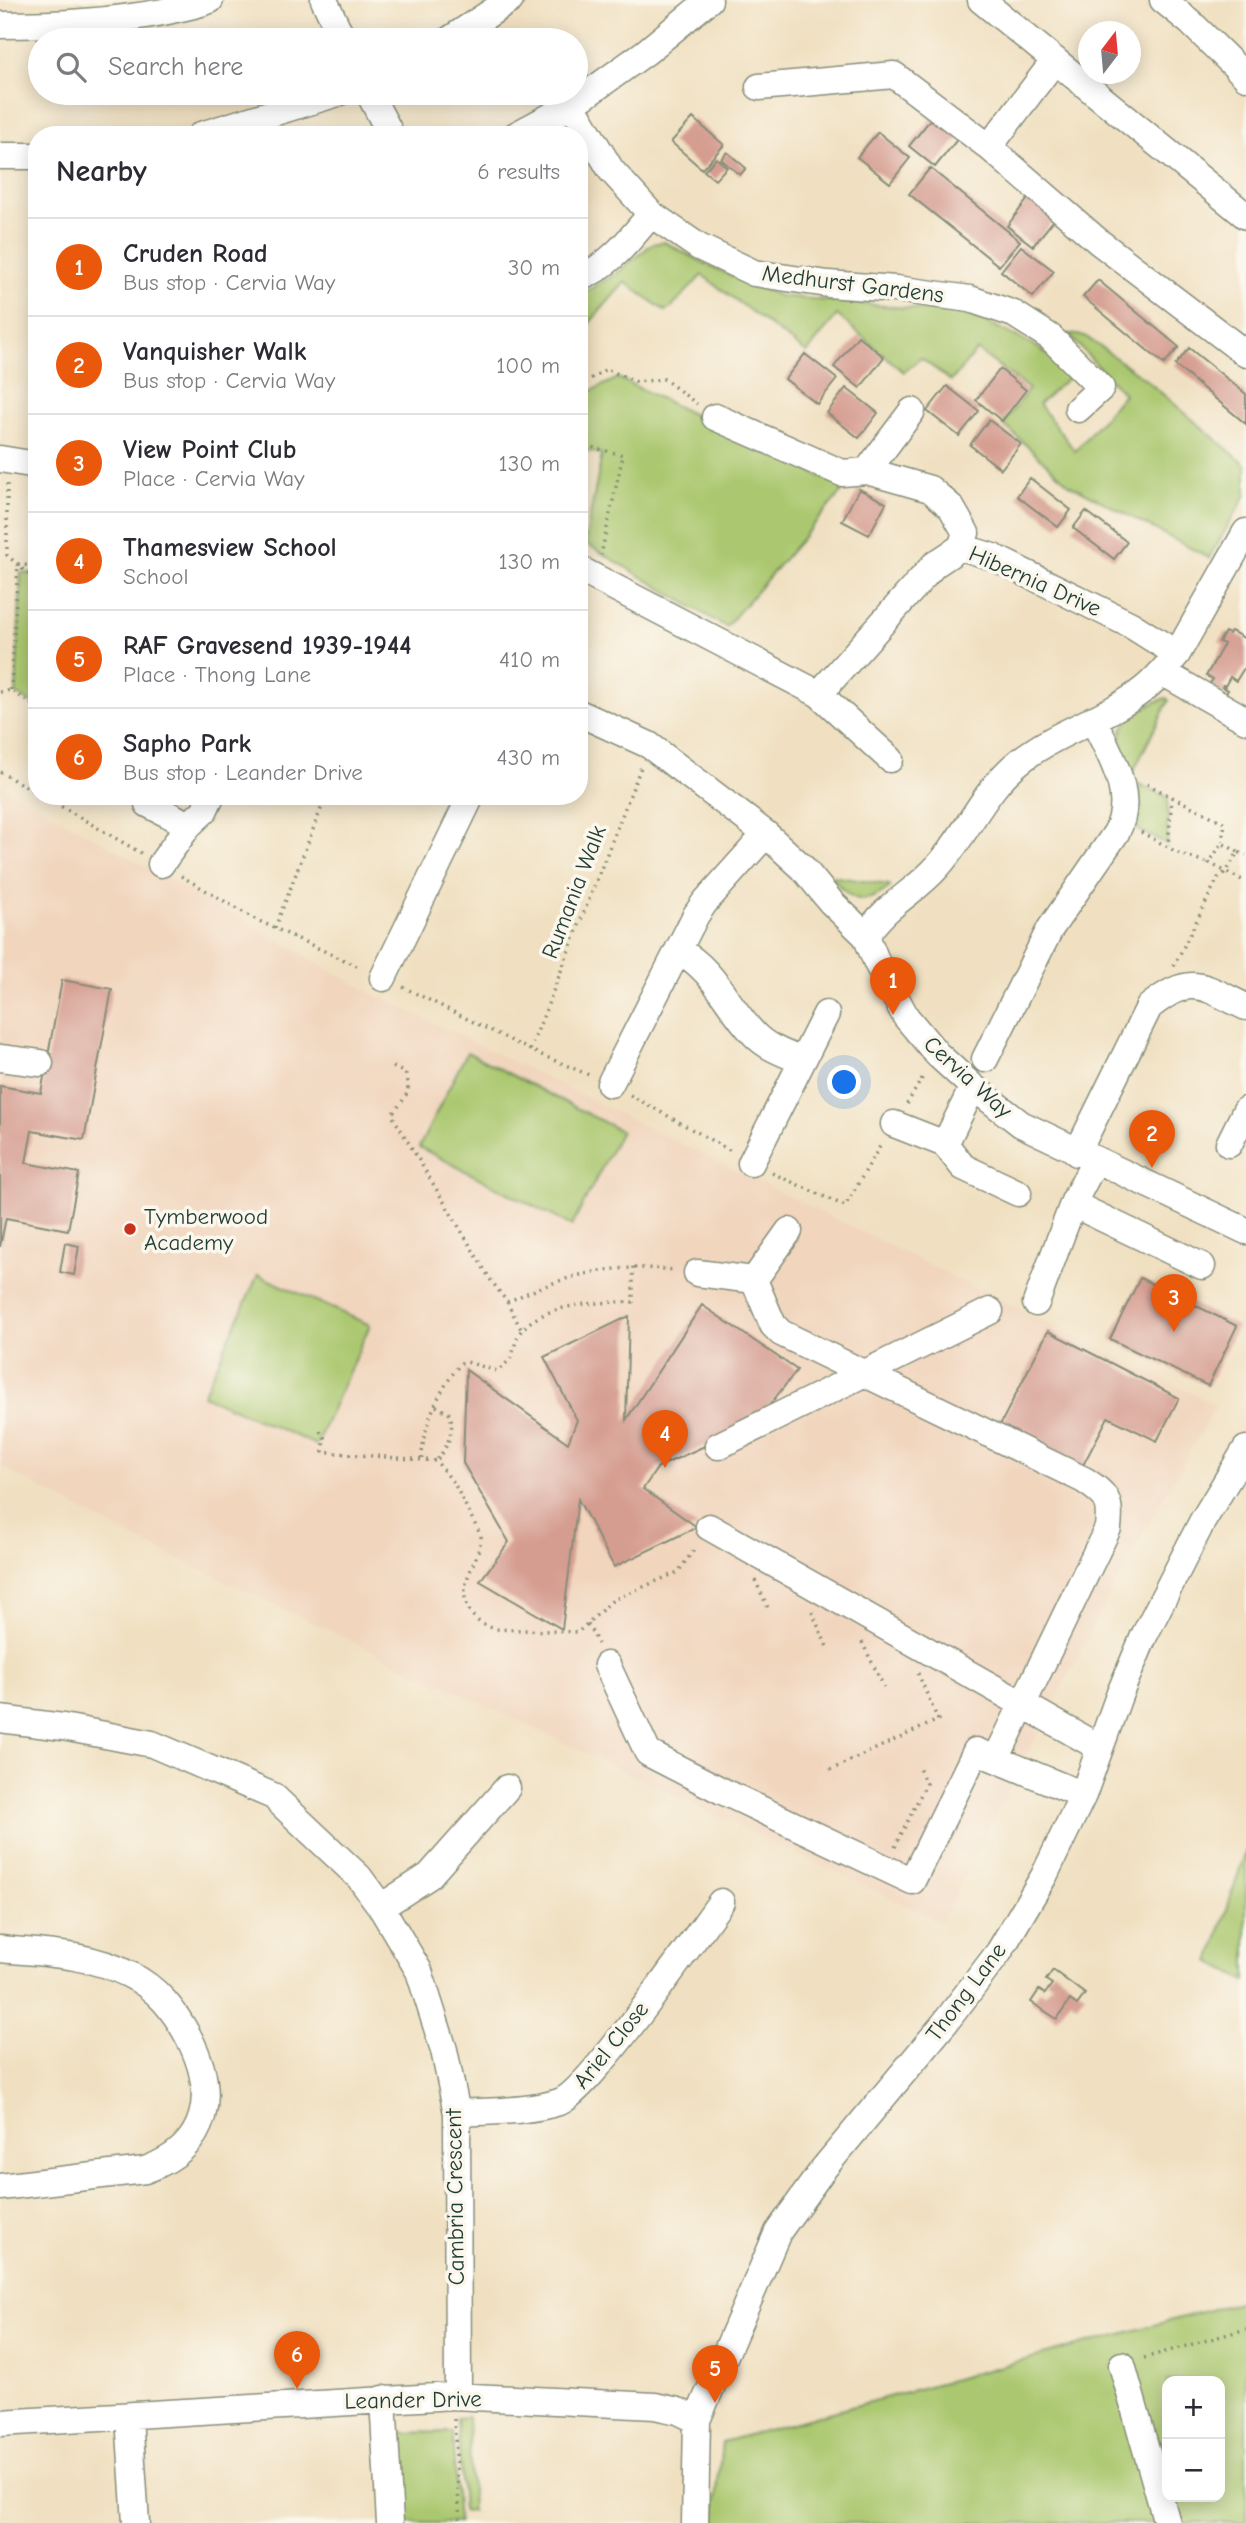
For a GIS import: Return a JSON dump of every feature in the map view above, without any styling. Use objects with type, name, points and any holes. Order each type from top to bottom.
[{"type":"street","points":[[0,25],[90,11],[146,15],[210,0]]},
{"type":"street","points":[[324,0],[337,28]]},
{"type":"street","points":[[467,28],[510,0]]},
{"type":"street","points":[[588,94],[646,52],[709,0]]},
{"type":"street","points":[[981,0],[1246,216]]},
{"type":"street","points":[[1163,0],[1246,77]]},
{"type":"street","points":[[989,147],[1055,60]]},
{"type":"street","points":[[759,87],[894,75],[989,147],[1099,242],[1246,354]]},
{"type":"street","points":[[230,126],[299,105]]},
{"type":"street","points":[[375,105],[386,126]]},
{"type":"street","points":[[533,126],[572,105]]},
{"type":"street","name":"Medhurst Gardens","points":[[572,105],[585,126]]},
{"type":"street","name":"Medhurst Gardens","points":[[588,132],[611,170],[651,214],[699,247],[754,273],[828,284],[896,289],[971,299],[1014,314],[1050,337],[1101,388],[1078,408]]},
{"type":"street","points":[[0,156],[28,156]]},
{"type":"street","points":[[588,275],[625,245],[651,214]]},
{"type":"street","points":[[867,471],[912,411]]},
{"type":"street","points":[[715,417],[842,473],[867,471],[930,489],[951,507],[966,533],[961,547]]},
{"type":"street","points":[[4,460],[28,464]]},
{"type":"street","points":[[866,936],[881,915],[938,866],[990,791],[1005,774],[1039,748],[1144,690],[1170,663],[1246,532]]},
{"type":"street","name":"Hibernia Drive","points":[[819,694],[934,565],[961,547],[993,557],[1152,637],[1170,663],[1246,720]]},
{"type":"street","points":[[588,573],[819,694],[890,758]]},
{"type":"street","name":"Cervia Way","points":[[588,717],[649,746],[766,834],[803,868],[831,902],[866,936],[906,1017],[937,1054],[973,1087],[1021,1124],[1246,1231]]},
{"type":"street","points":[[985,1059],[1050,929],[1122,822],[1125,804],[1121,786],[1093,719]]},
{"type":"street","points":[[150,805],[189,825]]},
{"type":"street","points":[[161,864],[207,805]]},
{"type":"street","points":[[383,978],[467,805]]},
{"type":"street","points":[[610,1084],[705,902],[766,834]]},
{"type":"street","points":[[678,950],[692,957],[714,978],[753,1034],[771,1047],[802,1061]]},
{"type":"street","points":[[1036,1303],[1073,1204],[1086,1157],[1149,1007],[1165,994],[1181,987],[1200,985],[1246,1007]]},
{"type":"street","points":[[751,1163],[826,1014]]},
{"type":"street","points":[[0,1058],[40,1062]]},
{"type":"street","points":[[945,1144],[973,1087]]},
{"type":"street","points":[[1229,1144],[1246,1110]]},
{"type":"street","points":[[894,1124],[945,1144],[963,1167],[1018,1193]]},
{"type":"street","points":[[1073,1204],[1202,1266]]},
{"type":"street","points":[[754,1280],[789,1231]]},
{"type":"street","points":[[697,1273],[754,1280]]},
{"type":"street","points":[[607,1665],[648,1754],[912,1881],[986,1755],[1024,1704],[1108,1528],[1110,1511],[1107,1499],[1084,1480],[777,1330],[754,1280]]},
{"type":"street","points":[[718,1446],[990,1311]]},
{"type":"street","name":"Thong Lane","points":[[695,2523],[697,2420],[778,2232],[824,2168],[944,2024],[999,1952],[1044,1876],[1083,1795],[1119,1693],[1154,1615],[1202,1522],[1246,1449]]},
{"type":"street","points":[[709,1527],[1100,1748]]},
{"type":"street","name":"Cambria Crescent","points":[[0,1719],[63,1727],[152,1744],[273,1796],[359,1877],[381,1907],[419,1971],[444,2050],[457,2113],[456,2396]]},
{"type":"street","points":[[986,1755],[1083,1795]]},
{"type":"street","points":[[381,1907],[429,1876],[507,1788]]},
{"type":"street","name":"Ariel Close","points":[[457,2113],[535,2107],[561,2102],[585,2081],[609,2052],[721,1902]]},
{"type":"street","points":[[0,1949],[99,1961],[131,1975],[154,1990],[170,2007],[194,2048],[205,2078],[204,2109],[199,2124],[177,2154],[163,2163],[145,2170],[0,2187]]},
{"type":"street","points":[[1122,2365],[1167,2523]]},
{"type":"street","name":"Leander Drive","points":[[0,2423],[456,2396],[655,2406],[678,2411],[697,2420]]},
{"type":"street","points":[[383,2399],[390,2523]]},
{"type":"street","points":[[129,2417],[136,2523]]},
{"type":"path","points":[[588,380],[606,369],[637,383],[664,379],[715,417]]},
{"type":"path","points":[[588,446],[623,455],[588,573]]},
{"type":"path","points":[[4,460],[7,555],[28,574]]},
{"type":"path","points":[[18,564],[28,566]]},
{"type":"path","points":[[11,690],[18,564]]},
{"type":"path","points":[[0,692],[11,690],[28,702]]},
{"type":"path","name":"Rumania Walk","points":[[530,1050],[649,746]]},
{"type":"path","points":[[0,772],[28,788]]},
{"type":"path","points":[[1140,781],[1225,823],[1222,843],[1209,863]]},
{"type":"path","points":[[1168,846],[1172,797]]},
{"type":"path","points":[[59,805],[255,919],[530,1050],[610,1084],[751,1163],[845,1206],[937,1054]]},
{"type":"path","points":[[275,928],[323,805]]},
{"type":"path","points":[[1122,822],[1180,854],[1209,863],[1246,882]]},
{"type":"path","points":[[1222,843],[1246,855]]},
{"type":"path","points":[[1156,1001],[1218,878],[1227,871],[1238,852]]},
{"type":"path","points":[[393,1067],[405,1073],[409,1087],[406,1099],[392,1115],[489,1279],[507,1302],[522,1331]]},
{"type":"path","points":[[507,1302],[547,1284],[577,1275],[633,1266],[697,1273]]},
{"type":"path","points":[[422,1459],[425,1433],[446,1382],[461,1363],[467,1362],[497,1371],[510,1359],[522,1331],[539,1318],[558,1310],[604,1302],[633,1302],[633,1266]]},
{"type":"path","points":[[436,1406],[450,1414],[452,1420],[448,1445],[436,1461]]},
{"type":"path","points":[[320,1431],[325,1438],[323,1452],[436,1461],[454,1483],[481,1536],[464,1587],[467,1607],[474,1618],[495,1629],[578,1632],[613,1600],[678,1572],[709,1527]]},
{"type":"path","points":[[830,1770],[939,1720],[901,1636]]},
{"type":"path","points":[[861,1640],[884,1687]]},
{"type":"path","points":[[895,1847],[926,1784],[918,1766]]},
{"type":"path","points":[[1122,2365],[1246,2329]]},
{"type":"path","points":[[456,2396],[460,2523]]},
{"type":"shaded area","points":[[0,785],[28,801],[28,805],[36,805],[370,992],[1216,1405],[1121,1572],[941,1922],[122,1532],[0,1466]]},
{"type":"green space","points":[[664,242],[714,268],[779,296],[970,314],[1034,345],[1067,368],[1069,377],[1039,404],[1075,451],[1124,394],[1068,334],[1085,336],[1145,379],[1246,465],[1246,495],[1209,558],[1069,484],[1003,424],[1029,389],[977,350],[951,381],[921,358],[904,372],[837,315],[807,353],[702,275],[665,311],[625,282],[588,325],[588,290],[616,274],[652,244]]},
{"type":"green space","points":[[618,378],[845,488],[726,627],[588,545],[588,527],[602,454],[588,451],[589,392]]},
{"type":"green space","points":[[21,573],[28,573],[28,701],[16,693]]},
{"type":"green space","points":[[1166,698],[1169,700],[1133,772],[1121,746],[1123,729],[1134,715]]},
{"type":"green space","points":[[1139,784],[1168,797],[1167,844],[1136,829],[1141,806]]},
{"type":"green space","points":[[831,876],[890,887],[872,898],[857,899],[844,891]]},
{"type":"green space","points":[[467,1052],[621,1131],[572,1226],[419,1147]]},
{"type":"green space","points":[[258,1275],[370,1325],[316,1445],[203,1395]]},
{"type":"green space","points":[[1246,1850],[1246,1981],[1210,1962]]},
{"type":"green space","points":[[1246,2300],[1246,2523],[717,2523],[716,2502],[722,2442]]},
{"type":"green space","points":[[468,2417],[472,2511],[463,2512],[457,2418]]},
{"type":"green space","points":[[452,2432],[458,2523],[398,2523],[391,2433]]},
{"type":"building","points":[[934,115],[960,136],[935,167],[909,146]]},
{"type":"building","points":[[693,118],[724,145],[702,169],[671,142]]},
{"type":"building","points":[[878,132],[910,158],[890,183],[857,157]]},
{"type":"building","points":[[727,152],[746,168],[740,175],[721,159]]},
{"type":"building","points":[[716,158],[727,167],[715,180],[704,171]]},
{"type":"building","points":[[930,168],[1020,241],[999,266],[909,194]]},
{"type":"building","points":[[1031,195],[1058,215],[1033,246],[1007,226]]},
{"type":"building","points":[[1021,246],[1054,271],[1033,297],[1001,271]]},
{"type":"building","points":[[1098,280],[1179,347],[1164,364],[1083,297]]},
{"type":"building","points":[[858,336],[884,357],[860,388],[834,367]]},
{"type":"building","points":[[1189,348],[1246,394],[1246,424],[1175,365]]},
{"type":"building","points":[[805,354],[837,379],[817,404],[785,379]]},
{"type":"building","points":[[1000,369],[1026,390],[1002,421],[976,400]]},
{"type":"building","points":[[947,386],[979,411],[959,436],[927,411]]},
{"type":"building","points":[[846,388],[878,413],[859,438],[827,413]]},
{"type":"building","points":[[989,420],[1021,444],[1001,469],[970,445]]},
{"type":"building","points":[[1030,478],[1071,510],[1058,527],[1017,496]]},
{"type":"building","points":[[859,489],[886,503],[869,535],[842,521]]},
{"type":"building","points":[[1086,511],[1127,542],[1114,559],[1073,528]]},
{"type":"building","points":[[1231,631],[1246,639],[1246,669],[1244,668],[1236,681],[1230,677],[1225,686],[1223,685],[1222,687],[1228,690],[1225,695],[1209,685],[1213,679],[1206,676],[1224,644],[1219,642],[1225,632],[1229,634]]},
{"type":"building","points":[[62,980],[112,989],[84,1140],[32,1131],[26,1163],[79,1173],[68,1230],[6,1218],[0,1247],[0,1086],[41,1093]]},
{"type":"building","points":[[65,1243],[79,1246],[74,1275],[60,1272]]},
{"type":"building","points":[[1140,1278],[1237,1326],[1208,1386],[1110,1339]]},
{"type":"building","points":[[702,1305],[797,1370],[761,1416],[658,1467],[643,1489],[697,1527],[614,1567],[578,1499],[562,1629],[480,1581],[509,1542],[463,1463],[466,1370],[568,1443],[577,1420],[544,1357],[629,1316],[626,1420]]},
{"type":"building","points":[[1048,1331],[1179,1398],[1157,1441],[1108,1417],[1080,1471],[998,1429]]},
{"type":"building","points":[[1053,1970],[1085,1994],[1077,2005],[1070,2000],[1057,2019],[1031,2002],[1039,1990],[1045,1994],[1052,1984],[1046,1980]]},
{"type":"place","name":"Cruden Road","points":[[893,1015]]},
{"type":"place","name":"Vanquisher Walk","points":[[1152,1168]]},
{"type":"place","name":"Tymberwood Academy","points":[[130,1229]]},
{"type":"place","name":"View Point Club","points":[[1174,1332]]},
{"type":"place","name":"Thamesview School","points":[[665,1468]]},
{"type":"place","name":"Sapho Park","points":[[297,2389]]},
{"type":"place","name":"RAF Gravesend 1939-1944","points":[[715,2403]]}]
